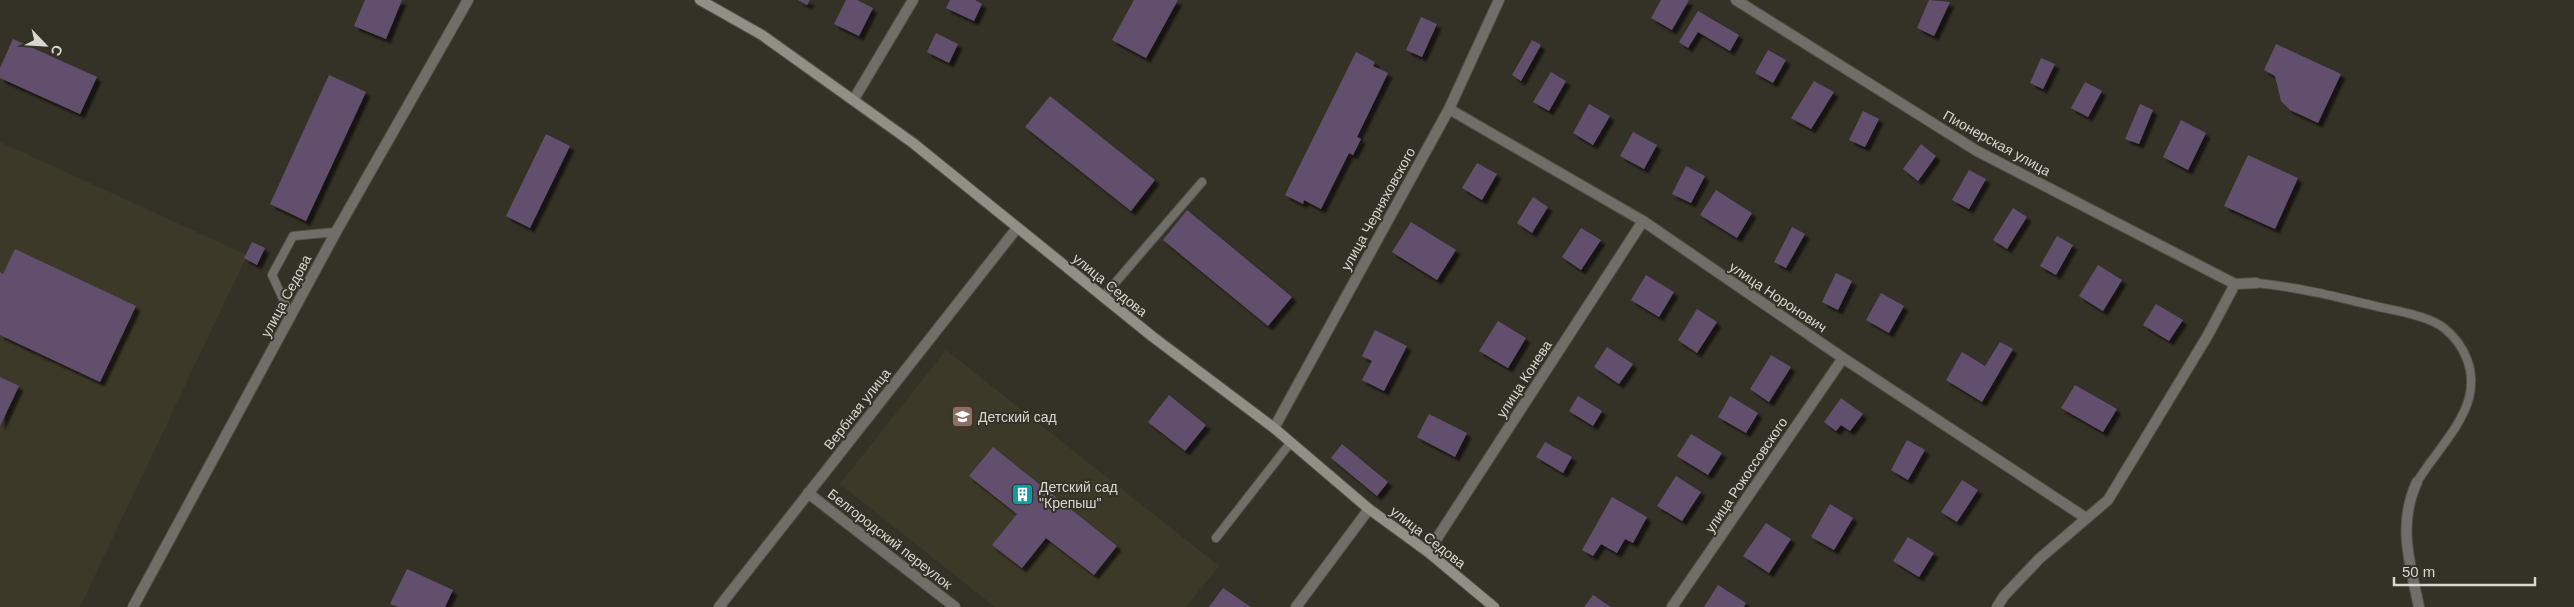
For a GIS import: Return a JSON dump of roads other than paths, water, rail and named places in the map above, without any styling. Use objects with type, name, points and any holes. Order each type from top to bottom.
[{"type":"street","name":"улица Седова","points":[[133,607],[336,232],[468,0]]},
{"type":"street","name":"улица Седова","points":[[700,0],[762,35],[913,143],[1103,297],[1274,428],[1370,510],[1428,552],[1494,607]]},
{"type":"street","points":[[854,99],[913,0]]},
{"type":"street","name":"улица Черняховского","points":[[1274,428],[1449,108],[1499,0]]},
{"type":"street","name":"Пионерская улица","points":[[1736,0],[1977,151],[2235,284],[2256,283]]},
{"type":"street","name":"улица Норонович","points":[[1449,108],[1643,221],[1843,358],[2086,518]]},
{"type":"street","name":"улица Конева","points":[[1428,552],[1643,221]]},
{"type":"street","name":"Вербная улица","points":[[719,607],[1017,228]]},
{"type":"street","points":[[1997,607],[2004,596],[2039,559],[2108,500],[2208,335],[2235,284]]},
{"type":"street","name":"улица Рокоссовского","points":[[1672,607],[1843,358]]},
{"type":"street","points":[[2417,482],[2408,500],[2405,524],[2419,607]]},
{"type":"street","name":"Белгородский переулок","points":[[808,493],[955,607]]},
{"type":"street","points":[[1296,607],[1370,510]]},
{"type":"lane","points":[[1103,297],[1202,182]]},
{"type":"lane","points":[[291,316],[272,275],[293,236],[336,232]]},
{"type":"lane","points":[[2256,283],[2286,285],[2411,314],[2443,327],[2463,347],[2472,376],[2469,400],[2457,422],[2417,482]]},
{"type":"lane","points":[[1216,538],[1291,442]]},
{"type":"place","name":"Детский сад","points":[[962,417]]},
{"type":"place","name":"Детский сад \"Крепыш\"","points":[[1023,495]]}]
